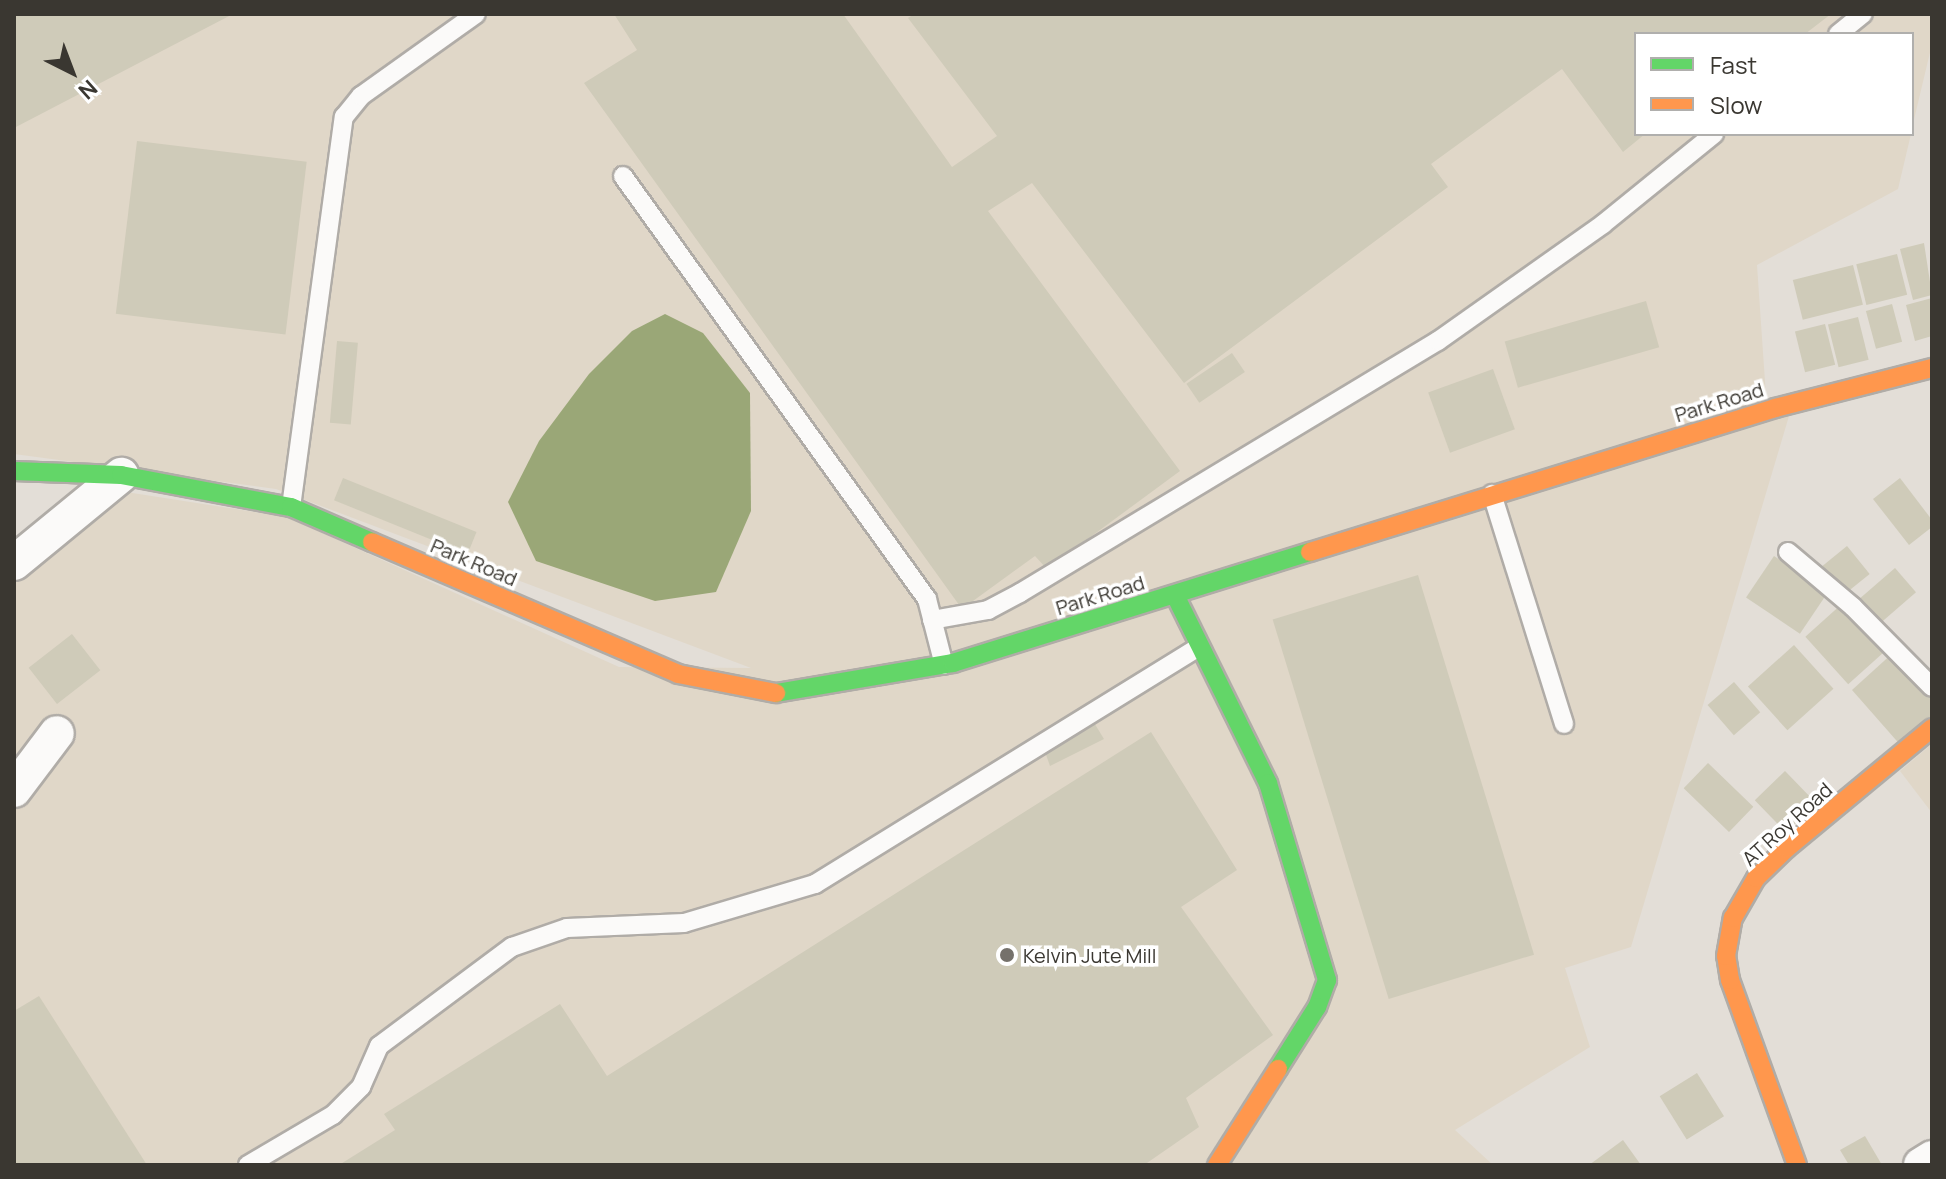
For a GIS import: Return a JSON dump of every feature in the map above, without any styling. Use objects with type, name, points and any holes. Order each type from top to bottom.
[{"type":"street","name":"Park Road","points":[[14,471],[121,475],[291,507],[678,674],[730,688],[788,694],[944,665],[1775,408],[1932,368]]},
{"type":"street","points":[[14,563],[121,475]]},
{"type":"street","points":[[1175,595],[1197,648],[1268,783],[1327,980],[1317,1007],[1217,1165]]},
{"type":"street","name":"AT Roy Road","points":[[1794,1164],[1730,980],[1726,956],[1733,918],[1756,878],[1932,728]]},
{"type":"street","points":[[14,790],[57,733]]},
{"type":"street","points":[[1921,1165],[1932,1158]]},
{"type":"lane","points":[[291,507],[344,117],[361,96],[476,14]]},
{"type":"lane","points":[[1840,32],[1863,14]]},
{"type":"lane","points":[[932,620],[988,610],[1020,593],[1438,341],[1603,224],[1712,136]]},
{"type":"lane","points":[[623,176],[927,599],[944,665]]},
{"type":"lane","points":[[1492,494],[1564,724]]},
{"type":"lane","points":[[1788,552],[1853,607],[1932,687]]},
{"type":"lane","points":[[248,1165],[333,1115],[361,1087],[379,1046],[512,947],[567,928],[684,923],[815,884],[1197,648]]},
{"type":"shaded area","points":[[14,14],[1932,14],[1932,44],[1914,120],[1914,32],[1634,32],[1634,136],[1911,136],[1898,189],[1757,265],[1766,396],[1789,416],[1631,947],[1565,968],[1590,1047],[1455,1130],[1493,1165],[14,1165],[14,580],[126,492],[287,517],[619,667],[751,668],[276,489],[14,454]]},
{"type":"shaded area","points":[[665,314],[703,333],[750,393],[751,511],[716,592],[655,601],[536,561],[508,502],[539,441],[589,374],[632,331]]},
{"type":"shaded area","points":[[1932,744],[1932,813],[1900,771]]},
{"type":"building","points":[[14,14],[233,14],[14,128]]},
{"type":"building","points":[[614,14],[843,14],[952,167],[997,136],[908,18],[914,14],[1831,14],[1808,32],[1634,32],[1634,136],[1643,136],[1623,152],[1562,69],[1431,164],[1448,187],[1184,383],[1032,183],[988,211],[1180,471],[1047,569],[1035,556],[962,609],[584,83],[637,50]]},
{"type":"building","points":[[137,141],[307,162],[286,335],[116,314]]},
{"type":"building","points":[[1924,243],[1932,295],[1913,300],[1900,249]]},
{"type":"building","points":[[1897,254],[1907,295],[1866,305],[1856,264]]},
{"type":"building","points":[[1853,265],[1863,305],[1803,320],[1793,280]]},
{"type":"building","points":[[1932,298],[1932,336],[1915,341],[1906,305]]},
{"type":"building","points":[[1646,301],[1659,347],[1518,388],[1505,342]]},
{"type":"building","points":[[1892,304],[1902,342],[1876,349],[1866,311]]},
{"type":"building","points":[[1858,317],[1869,360],[1839,367],[1828,324]]},
{"type":"building","points":[[1825,324],[1835,365],[1805,372],[1795,331]]},
{"type":"building","points":[[337,341],[358,343],[351,425],[330,423]]},
{"type":"building","points":[[1232,353],[1245,372],[1199,403],[1186,384]]},
{"type":"building","points":[[1493,369],[1515,429],[1450,453],[1428,393]]},
{"type":"building","points":[[343,478],[477,532],[468,554],[334,500]]},
{"type":"building","points":[[1900,478],[1932,520],[1932,527],[1909,545],[1873,499]]},
{"type":"building","points":[[1847,546],[1870,574],[1843,595],[1821,567]]},
{"type":"building","points":[[1774,556],[1828,592],[1800,634],[1746,597]]},
{"type":"building","points":[[1895,568],[1916,592],[1877,626],[1856,602]]},
{"type":"building","points":[[1418,575],[1534,955],[1389,999],[1273,619]]},
{"type":"building","points":[[1844,602],[1887,650],[1848,684],[1805,637]]},
{"type":"building","points":[[72,634],[100,670],[57,704],[29,668]]},
{"type":"building","points":[[1794,645],[1833,689],[1787,730],[1748,686]]},
{"type":"building","points":[[1895,651],[1932,693],[1932,722],[1903,748],[1852,690]]},
{"type":"building","points":[[1734,682],[1760,712],[1734,735],[1708,705]]},
{"type":"building","points":[[1093,721],[1104,739],[1050,766],[1044,749]]},
{"type":"building","name":"Kelvin Jute Mill","points":[[1151,732],[1237,870],[1181,907],[1273,1035],[1186,1098],[1199,1127],[1144,1165],[339,1165],[395,1130],[384,1114],[560,1004],[607,1076]]},
{"type":"building","points":[[1708,763],[1753,807],[1729,832],[1684,788]]},
{"type":"building","points":[[1785,771],[1816,803],[1786,833],[1755,800]]},
{"type":"building","points":[[39,996],[147,1165],[14,1165],[14,1011]]},
{"type":"building","points":[[1697,1073],[1724,1116],[1687,1140],[1660,1096]]},
{"type":"building","points":[[1865,1136],[1882,1165],[1849,1165],[1840,1150]]},
{"type":"building","points":[[1623,1140],[1641,1165],[1589,1165]]},
{"type":"traffic: fast","points":[[14,471],[121,475],[291,507],[372,542]]},
{"type":"traffic: fast","points":[[776,693],[953,663],[1310,552]]},
{"type":"traffic: fast","points":[[1175,595],[1268,783],[1327,980],[1317,1007],[1278,1069]]},
{"type":"traffic: slow","points":[[1310,552],[1775,408],[1932,368]]},
{"type":"traffic: slow","points":[[372,542],[678,674],[776,693]]},
{"type":"traffic: slow","points":[[1797,1165],[1730,980],[1726,956],[1733,918],[1756,878],[1787,848],[1932,728]]},
{"type":"traffic: slow","points":[[1217,1165],[1278,1069]]},
{"type":"place","name":"Kelvin Jute Mill","points":[[1007,955]]}]
